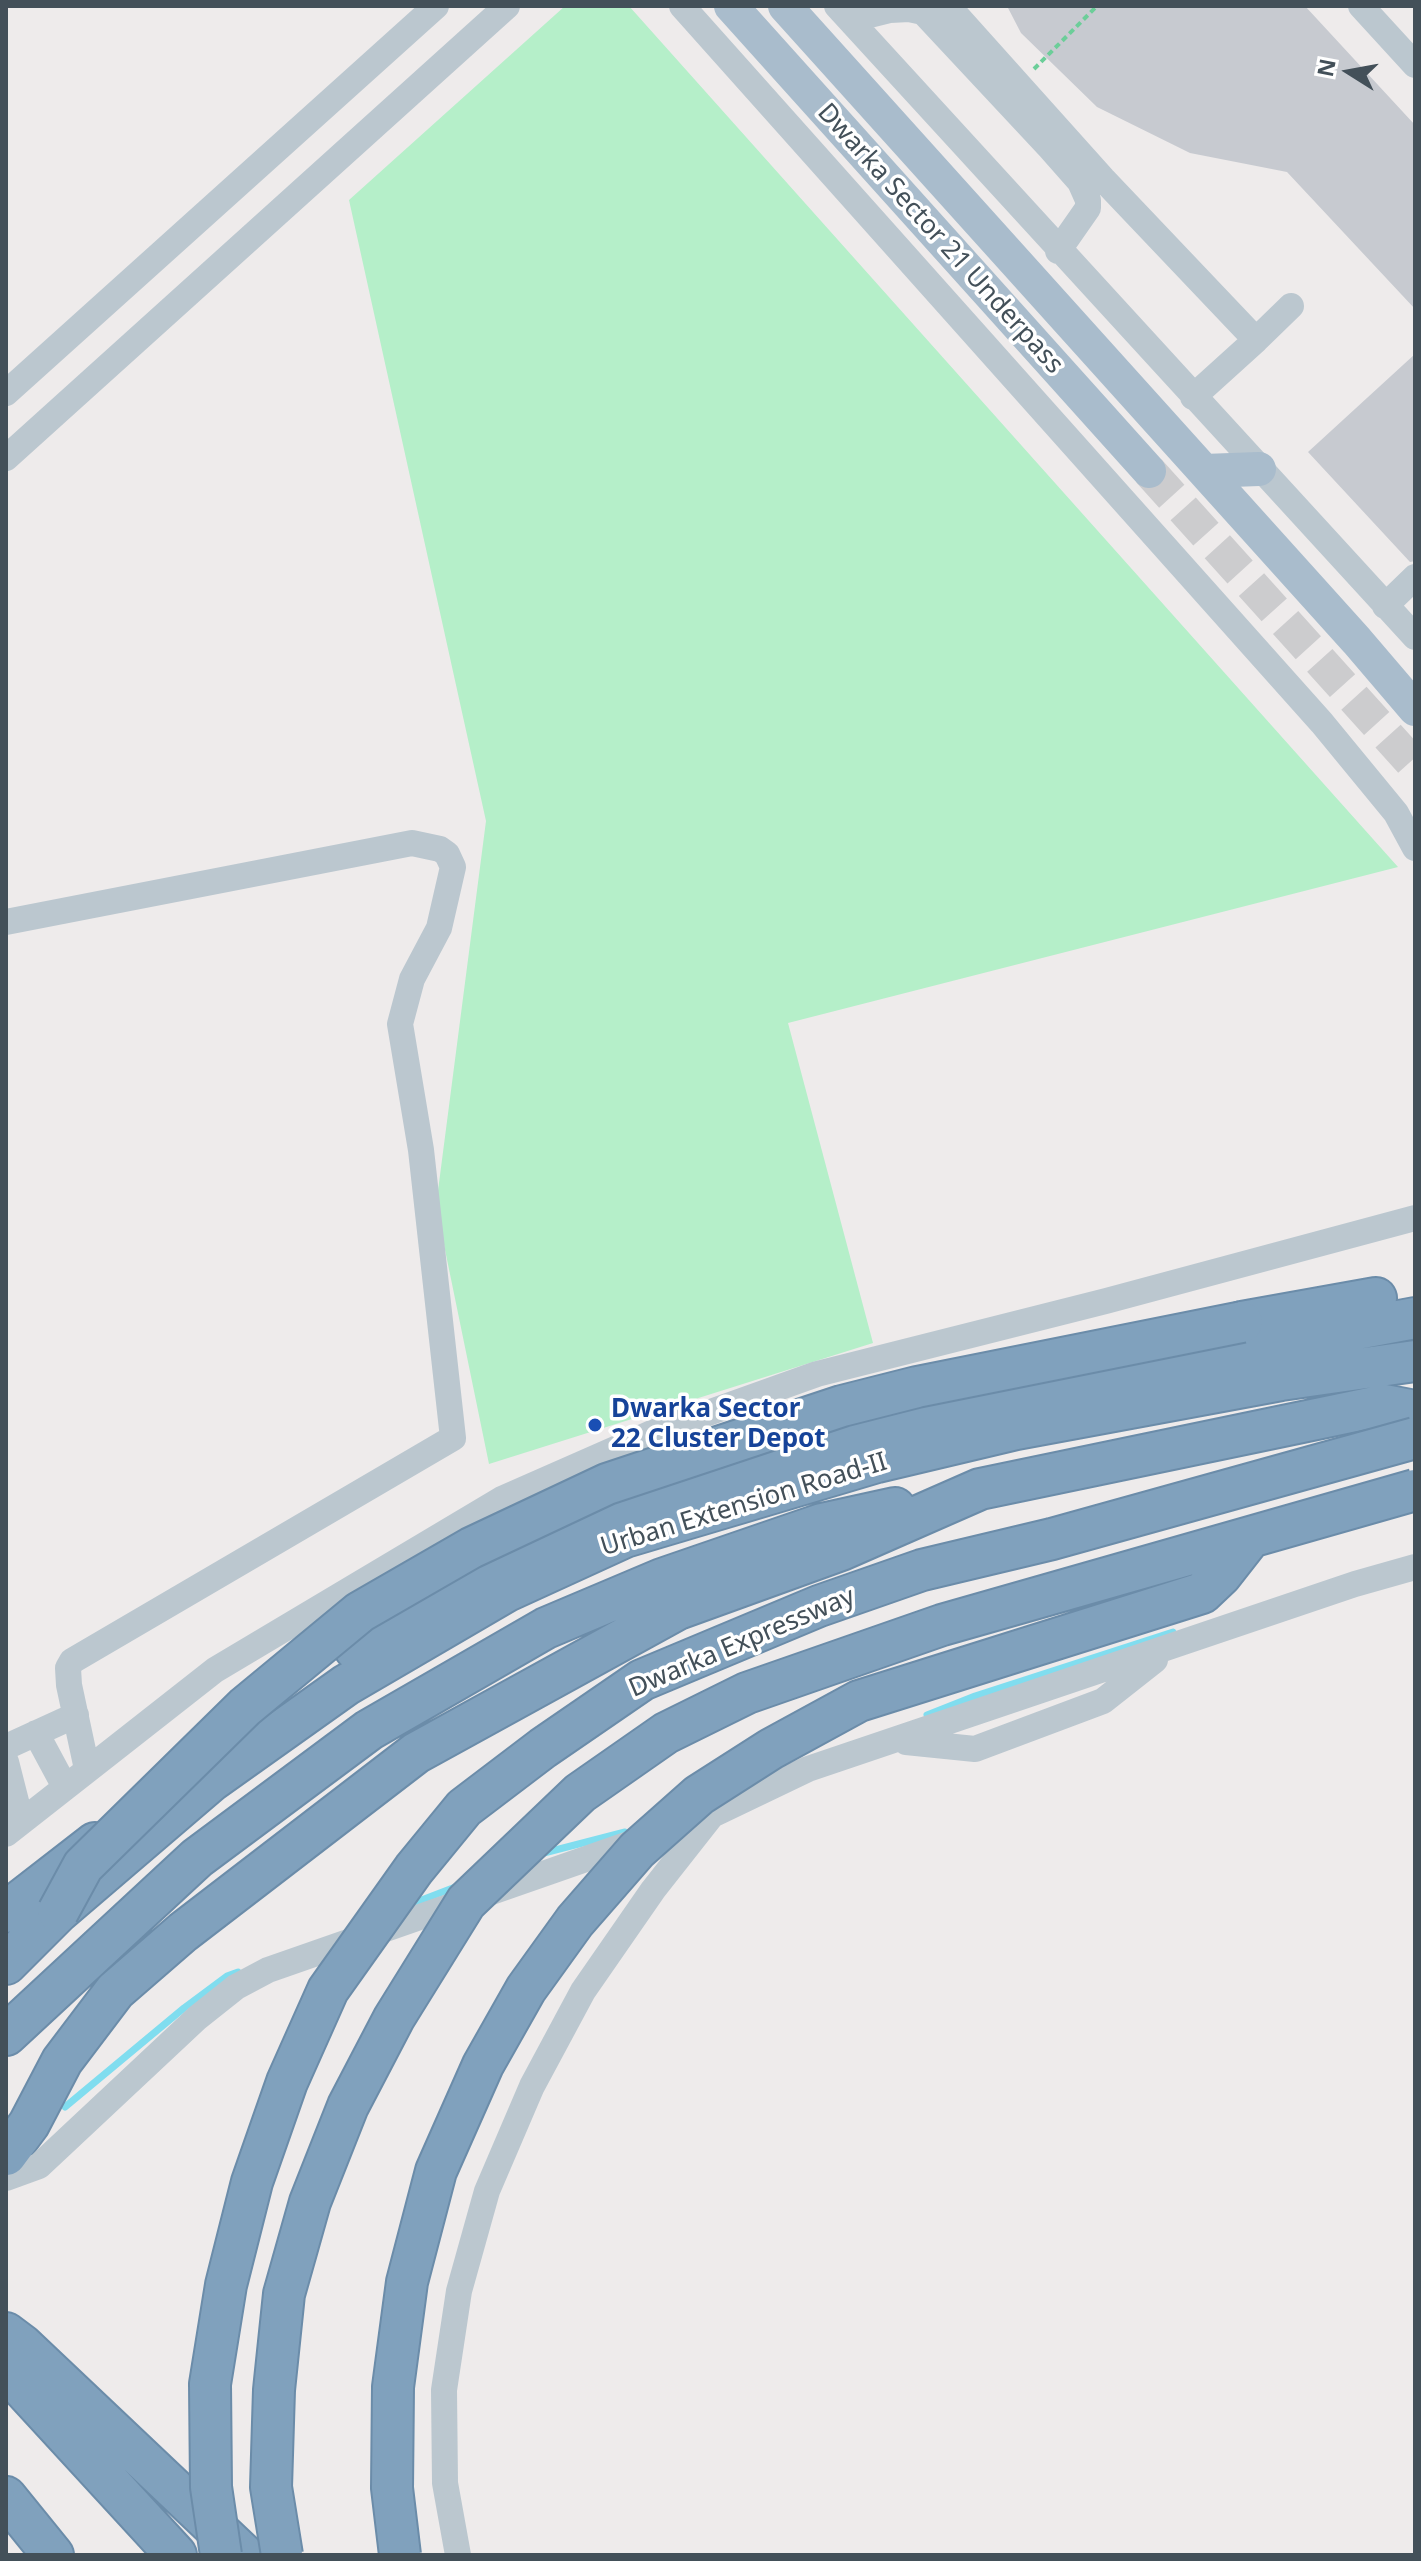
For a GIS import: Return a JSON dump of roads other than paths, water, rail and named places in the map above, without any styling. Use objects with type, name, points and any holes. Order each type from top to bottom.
[{"type":"highway","points":[[58,1912],[83,1866],[245,1707],[360,1612],[471,1548],[607,1484],[842,1406],[932,1384],[1415,1291]]},
{"type":"highway","points":[[6,1912],[254,1716],[471,1578],[579,1525],[754,1461],[874,1425],[1009,1394],[1415,1318]]},
{"type":"highway","name":"Urban Extension Road-II","points":[[6,1964],[58,1912],[211,1781],[346,1685],[507,1591],[625,1537],[877,1462],[1016,1429],[1281,1380],[1415,1361]]},
{"type":"highway","points":[[6,2155],[29,2124],[62,2061],[115,1991],[252,1877],[416,1753],[678,1609],[841,1550],[980,1489],[1405,1403]]},
{"type":"highway","name":"Dwarka Expressway","points":[[221,2555],[211,2487],[210,2384],[226,2285],[252,2182],[287,2082],[328,1990],[414,1869],[464,1808],[543,1748],[642,1680],[819,1606],[922,1570],[1052,1539],[1415,1438]]},
{"type":"highway","name":"Urban Extension Road-II","points":[[6,2035],[197,1858],[369,1730],[546,1628],[662,1579],[822,1524],[980,1489]]},
{"type":"highway","name":"Dwarka Expressway","points":[[282,2555],[271,2487],[274,2390],[284,2294],[310,2202],[348,2106],[394,2018],[466,1902],[580,1793],[666,1733],[747,1693],[942,1625],[1067,1587],[1415,1490]]},
{"type":"highway","points":[[400,2555],[392,2488],[393,2387],[407,2282],[436,2171],[483,2065],[526,1989],[575,1921],[637,1850],[699,1795],[771,1749],[859,1701],[1202,1593],[1221,1575],[1250,1538]]},
{"type":"highway","points":[[6,2333],[244,2555]]},
{"type":"highway","points":[[6,2370],[176,2555]]},
{"type":"highway","points":[[6,2497],[53,2555]]},
{"type":"main road","name":"Dwarka Sector 21 Underpass","points":[[731,6],[1149,471]]},
{"type":"main road","points":[[785,6],[1415,709]]},
{"type":"main road","points":[[1204,471],[1259,469]]},
{"type":"street","points":[[6,393],[436,6]]},
{"type":"street","points":[[6,458],[507,6]]},
{"type":"street","points":[[682,6],[1322,723],[1396,813],[1415,848]]},
{"type":"street","points":[[948,6],[1103,179],[1256,340]]},
{"type":"street","points":[[1361,6],[1415,65]]},
{"type":"street","points":[[844,13],[909,9],[923,12],[1050,148],[1080,182],[1088,200],[1088,208],[1058,251]]},
{"type":"street","points":[[844,13],[1058,251],[1415,637]]},
{"type":"street","points":[[1193,397],[1291,306]]},
{"type":"street","points":[[1385,606],[1415,577]]},
{"type":"street","points":[[6,922],[412,843],[440,849],[447,854],[453,867],[439,928],[412,979],[400,1024],[421,1150],[453,1438],[77,1656],[68,1675],[87,1769]]},
{"type":"street","points":[[13,1828],[215,1670],[502,1499],[652,1433],[817,1374],[1415,1218]]},
{"type":"street","points":[[6,2178],[39,2166],[197,2018],[236,1987],[268,1970],[712,1815],[808,1769],[1355,1584],[1415,1567]]},
{"type":"street","points":[[6,1747],[76,1715]]},
{"type":"street","points":[[36,1733],[65,1787]]},
{"type":"street","points":[[6,1762],[13,1828]]},
{"type":"street","points":[[458,2555],[445,2483],[444,2390],[459,2291],[487,2191],[532,2086],[583,1991],[653,1890],[712,1815]]},
{"type":"waterway","points":[[927,1715],[975,1696],[1173,1632]]},
{"type":"waterway","points":[[540,1854],[625,1832]]},
{"type":"waterway","points":[[406,1906],[458,1886]]},
{"type":"waterway","points":[[65,2107],[184,2008],[227,1976],[238,1972]]},
{"type":"tunnel","points":[[1149,471],[1415,766]]},
{"type":"place","name":"Dwarka Sector 22 Cluster Depot","points":[[595,1425]]}]
